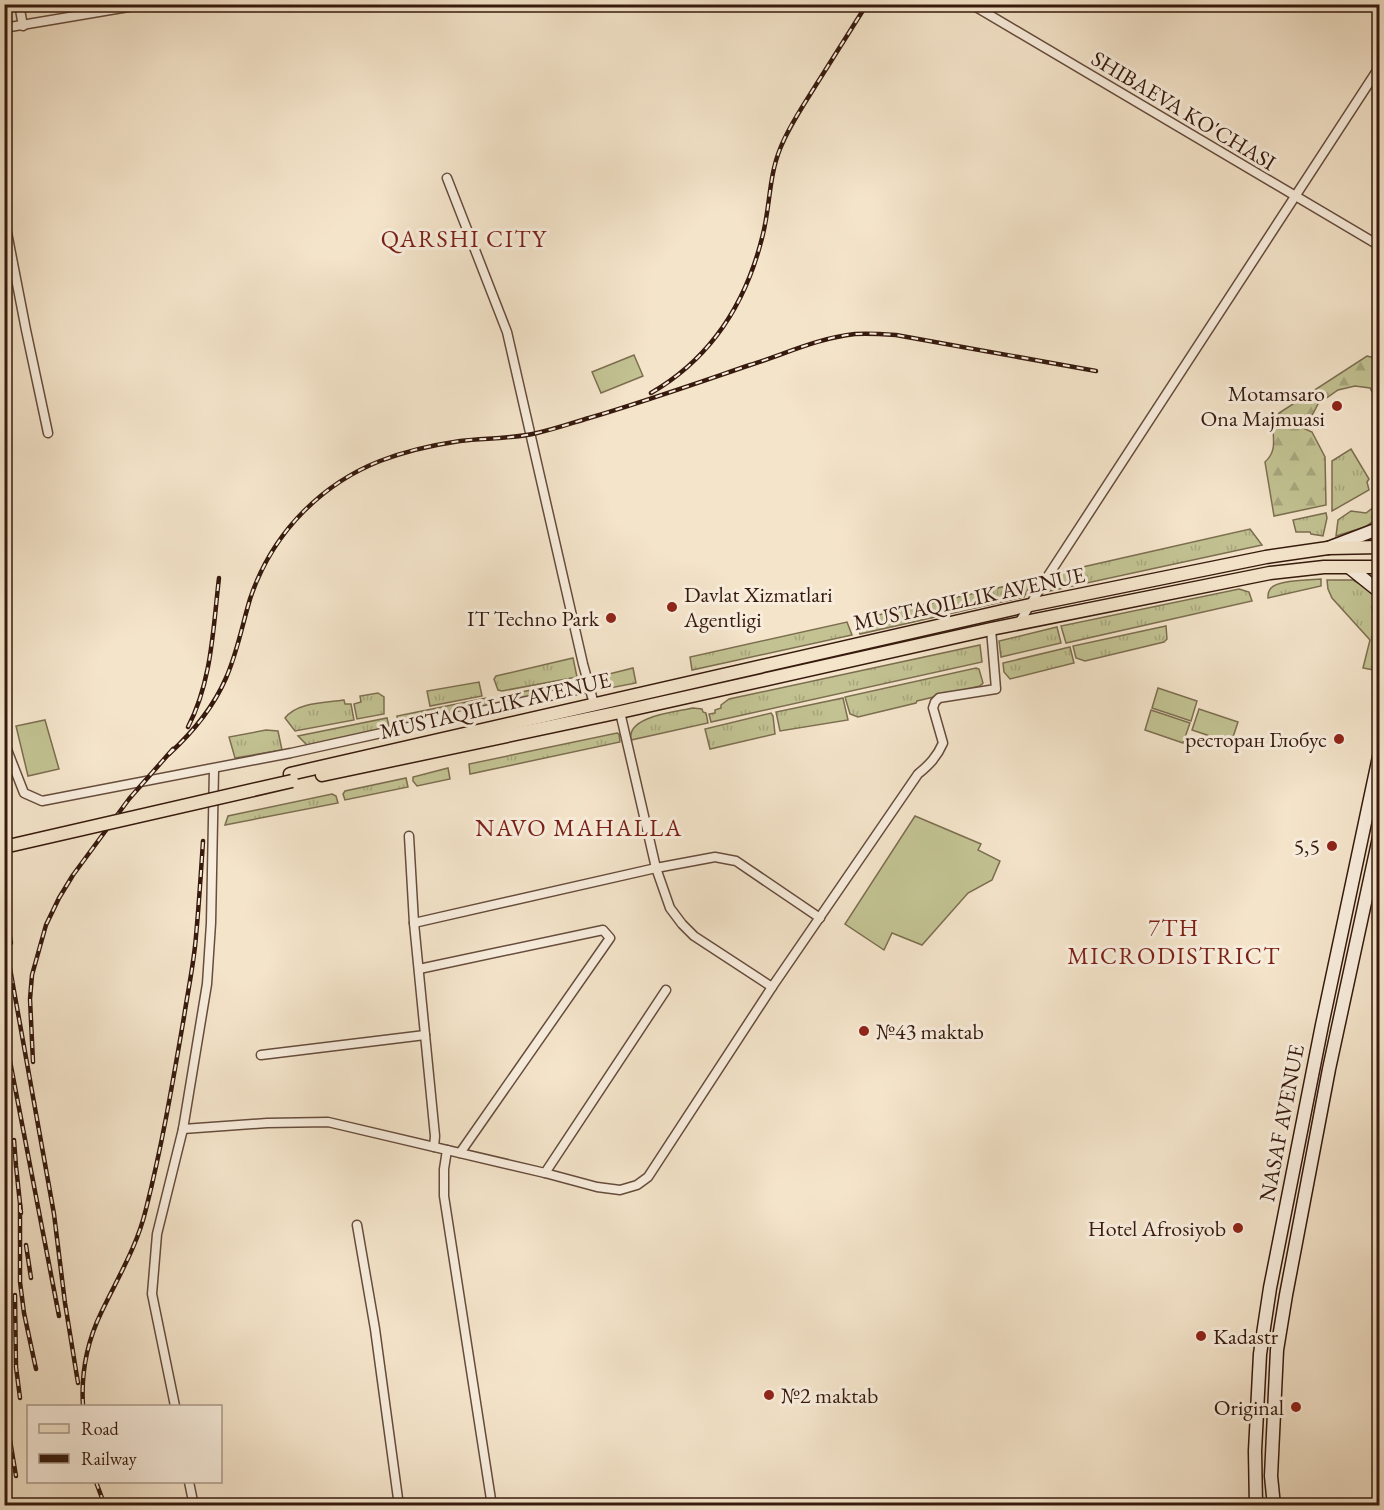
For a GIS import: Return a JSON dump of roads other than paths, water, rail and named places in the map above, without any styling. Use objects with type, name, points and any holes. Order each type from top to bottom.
[{"type":"main road","points":[[1328,548],[1380,526]]},
{"type":"main road","name":"MUSTAQILLIK AVENUE","points":[[493,733],[594,704],[1030,605],[1266,556],[1328,548],[1380,547]]},
{"type":"main road","name":"MUSTAQILLIK AVENUE","points":[[291,777],[493,733],[620,712],[1019,623],[1270,573],[1324,567],[1380,567]]},
{"type":"main road","points":[[1350,568],[1380,592]]},
{"type":"main road","points":[[989,615],[991,629]]},
{"type":"main road","name":"NASAF AVENUE","points":[[1256,1506],[1255,1450],[1260,1354],[1270,1288],[1322,1025],[1380,752]]},
{"type":"main road","points":[[4,840],[291,777]]},
{"type":"main road","points":[[4,847],[291,777]]},
{"type":"main road","name":"NASAF AVENUE","points":[[1274,1506],[1271,1476],[1277,1350],[1329,1069],[1380,833]]},
{"type":"street","points":[[19,4],[23,26]]},
{"type":"street","points":[[4,28],[120,6],[146,4]]},
{"type":"street","name":"SHIBAEVA KO'CHASI","points":[[970,4],[1380,246]]},
{"type":"street","points":[[1019,623],[1380,66]]},
{"type":"street","points":[[447,178],[507,332],[594,704]]},
{"type":"street","points":[[4,217],[48,433]]},
{"type":"street","points":[[183,1129],[267,1123],[328,1122],[597,1187],[620,1190],[637,1185],[648,1177],[772,987],[918,774],[933,761],[939,752],[943,743],[933,708],[935,702],[939,698],[996,689],[991,629]]},
{"type":"street","points":[[4,742],[24,793],[42,801],[298,752],[590,687]]},
{"type":"street","points":[[620,712],[656,868],[670,908],[694,936],[772,987]]},
{"type":"street","points":[[175,1405],[152,1294],[159,1226],[183,1129],[207,984],[211,923],[214,769]]},
{"type":"street","points":[[409,836],[414,923],[435,1137],[434,1147]]},
{"type":"street","points":[[414,923],[715,856],[736,861],[820,918]]},
{"type":"street","points":[[418,969],[603,930],[610,938],[460,1153]]},
{"type":"street","points":[[545,1173],[666,990]]},
{"type":"street","points":[[261,1055],[425,1035]]},
{"type":"street","points":[[447,1150],[444,1196],[492,1506]]},
{"type":"street","points":[[357,1225],[375,1329],[399,1506]]},
{"type":"street","points":[[189,1483],[194,1506]]},
{"type":"railway","points":[[651,393],[673,379],[709,345],[737,304],[756,259],[776,159],[801,108],[867,4]]},
{"type":"railway","points":[[169,754],[202,719],[221,689],[233,659],[254,587],[279,541],[295,520],[321,495],[370,465],[410,451],[440,444],[518,436],[550,430],[815,343],[855,334],[896,335],[1096,371]]},
{"type":"railway","points":[[188,727],[207,673],[219,578]]},
{"type":"railway","points":[[33,1062],[30,999],[32,975],[46,925],[73,875],[129,799],[173,749]]},
{"type":"railway","points":[[83,1405],[84,1371],[92,1335],[142,1223],[157,1161],[194,956],[203,841]]},
{"type":"railway","points":[[4,906],[11,943]]},
{"type":"railway","points":[[4,935],[54,1214],[78,1383]]},
{"type":"railway","points":[[4,1030],[59,1316]]},
{"type":"railway","points":[[14,1140],[21,1213]]},
{"type":"railway","points":[[20,1205],[20,1282],[36,1369]]},
{"type":"railway","points":[[26,1245],[31,1278]]},
{"type":"railway","points":[[15,1295],[16,1367],[20,1398]]},
{"type":"railway","points":[[4,1371],[9,1335]]},
{"type":"railway","points":[[4,1404],[16,1476]]},
{"type":"railway","points":[[96,1483],[105,1506]]},
{"type":"place","name":"Motamsaro Ona Majmuasi","points":[[1337,406]]},
{"type":"place","name":"Davlat Xizmatlari Agentligi","points":[[672,607]]},
{"type":"place","name":"IT Techno Park","points":[[611,618]]},
{"type":"place","name":"ресторан Глобус","points":[[1339,739]]},
{"type":"place","name":"5,5","points":[[1332,846]]},
{"type":"place","name":"№43 maktab","points":[[864,1031]]},
{"type":"place","name":"Hotel Afrosiyob","points":[[1238,1228]]},
{"type":"place","name":"Kadastr","points":[[1201,1336]]},
{"type":"place","name":"№2 maktab","points":[[769,1395]]},
{"type":"place","name":"Original","points":[[1296,1407]]},
{"type":"district","name":"QARSHI CITY","points":[[464,239]]},
{"type":"district","name":"NAVO MAHALLA","points":[[579,828]]},
{"type":"district","name":"7TH MICRODISTRICT","points":[[1174,942]]}]
